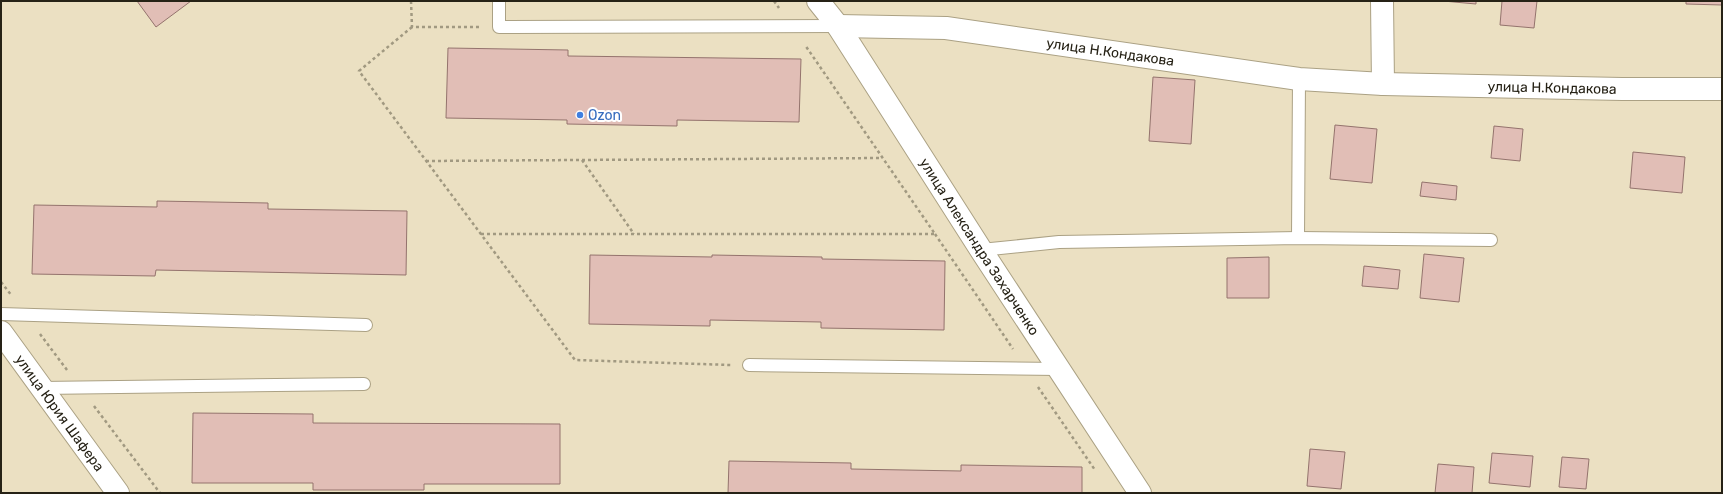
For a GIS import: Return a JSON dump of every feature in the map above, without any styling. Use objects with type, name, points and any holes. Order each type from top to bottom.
[{"type":"street","name":"улица Александра Захарченко","points":[[818,1],[838,26],[981,250],[1140,493]]},
{"type":"street","points":[[1382,1],[1383,84]]},
{"type":"street","name":"улица Н.Кондакова","points":[[838,26],[946,28],[1299,80],[1383,84],[1614,89],[1722,89]]},
{"type":"street","name":"улица Юрия Шафера","points":[[1,332],[118,493]]},
{"type":"lane","points":[[499,1],[499,27],[838,26]]},
{"type":"lane","points":[[1298,238],[1299,80]]},
{"type":"lane","points":[[981,250],[1059,242],[1298,238],[1491,240]]},
{"type":"lane","points":[[1,314],[366,325]]},
{"type":"lane","points":[[749,365],[1059,369]]},
{"type":"lane","points":[[42,388],[364,384]]},
{"type":"path","points":[[411,1],[412,27]]},
{"type":"path","points":[[481,234],[935,234],[774,1]]},
{"type":"path","points":[[499,27],[412,27],[359,71],[575,360],[749,365]]},
{"type":"path","points":[[426,161],[883,158]]},
{"type":"path","points":[[582,160],[635,234]]},
{"type":"building","points":[[137,1],[191,1],[156,27]]},
{"type":"building","points":[[1443,1],[1476,1],[1476,4]]},
{"type":"building","points":[[1502,1],[1537,1],[1534,28],[1500,25]]},
{"type":"building","points":[[1686,1],[1722,1],[1722,5],[1686,4]]},
{"type":"building","points":[[448,48],[568,50],[568,56],[801,59],[799,122],[677,120],[677,126],[567,124],[567,120],[446,118]]},
{"type":"building","points":[[1153,77],[1195,80],[1191,144],[1149,141]]},
{"type":"building","points":[[1335,125],[1377,129],[1372,183],[1330,179]]},
{"type":"building","points":[[1494,126],[1523,129],[1520,161],[1491,158]]},
{"type":"building","points":[[1633,152],[1685,157],[1682,193],[1630,188]]},
{"type":"building","points":[[1422,182],[1457,186],[1456,200],[1420,196]]},
{"type":"building","points":[[157,201],[268,203],[268,209],[407,211],[406,275],[156,270],[155,276],[32,274],[34,205],[157,207]]},
{"type":"building","points":[[1424,254],[1464,258],[1459,302],[1420,298]]},
{"type":"building","points":[[590,255],[712,257],[712,255],[945,261],[944,330],[821,328],[821,322],[710,320],[710,326],[589,324]]},
{"type":"building","points":[[1269,257],[1269,298],[1227,298],[1227,258]]},
{"type":"building","points":[[1364,266],[1400,270],[1398,289],[1362,286]]},
{"type":"building","points":[[193,413],[313,414],[313,423],[560,424],[560,484],[424,484],[424,490],[313,490],[313,483],[192,483]]},
{"type":"building","points":[[1310,449],[1345,452],[1341,489],[1307,486]]},
{"type":"building","points":[[1492,453],[1533,456],[1530,487],[1489,483]]},
{"type":"building","points":[[1562,457],[1589,459],[1586,489],[1559,487]]},
{"type":"building","points":[[729,461],[851,463],[851,469],[961,471],[961,465],[1082,467],[1082,493],[728,493]]},
{"type":"building","points":[[1438,464],[1474,467],[1472,493],[1435,493]]},
{"type":"place","name":"Ozon","points":[[580,115]]}]
